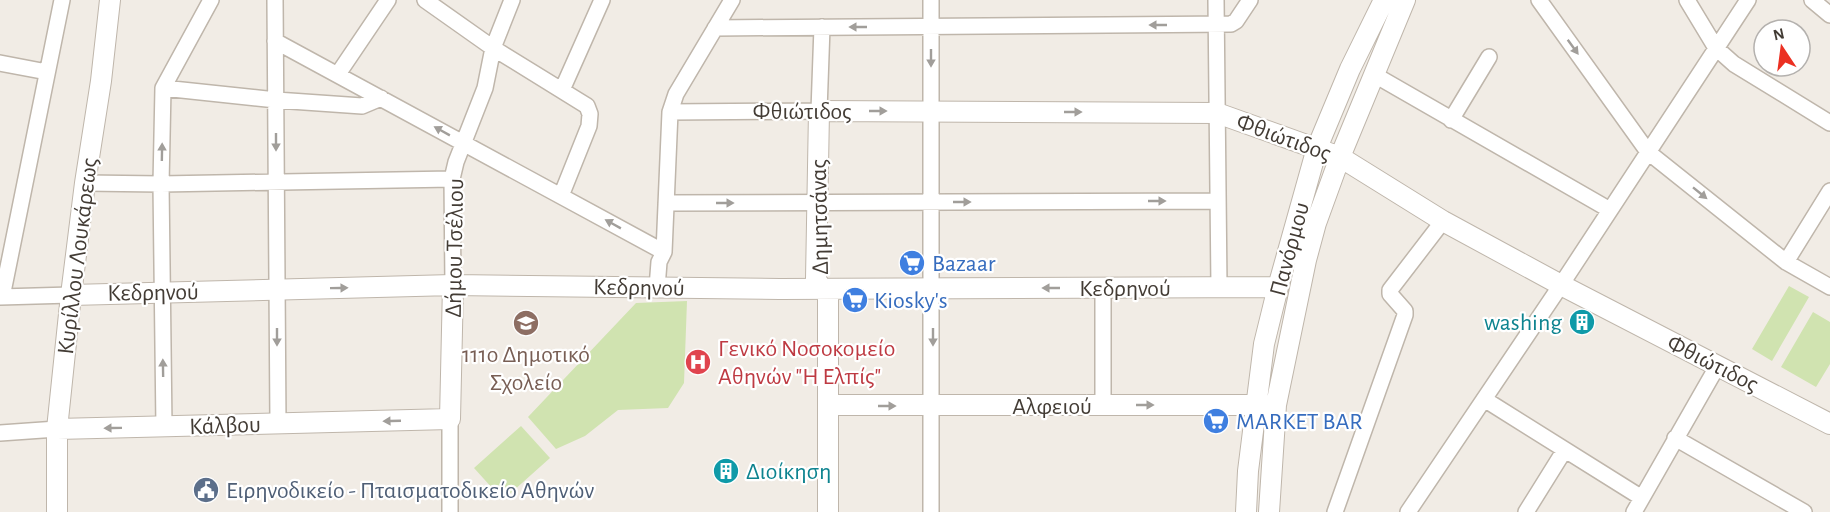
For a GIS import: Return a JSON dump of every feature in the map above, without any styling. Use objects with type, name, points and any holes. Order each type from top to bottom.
[{"type":"street","points":[[1,297],[62,0]]},
{"type":"street","name":"Κυρίλλου Λουκάρεως","points":[[57,512],[57,429],[71,295],[110,0]]},
{"type":"street","points":[[275,0],[278,424]]},
{"type":"street","points":[[338,74],[388,0]]},
{"type":"street","points":[[425,0],[493,48],[587,106],[590,114],[589,126],[561,196]]},
{"type":"street","name":"Δήμου Τσέλιου","points":[[450,419],[453,285],[452,179],[456,162],[485,88],[493,48],[512,0]]},
{"type":"street","points":[[562,90],[602,0]]},
{"type":"street","points":[[663,288],[659,262],[664,252],[670,112],[676,94],[732,0]]},
{"type":"street","points":[[931,0],[932,512]]},
{"type":"street","points":[[1216,0],[1219,287]]},
{"type":"street","points":[[716,28],[1231,24],[1236,21],[1250,0]]},
{"type":"street","name":"Πανόρμου","points":[[1246,512],[1248,471],[1264,344],[1278,287],[1317,148],[1350,69],[1384,0]]},
{"type":"street","name":"Πανόρμου","points":[[1269,512],[1276,405],[1303,271],[1316,224],[1340,157],[1405,0]]},
{"type":"street","points":[[1539,0],[1648,152],[1786,262],[1830,287]]},
{"type":"street","points":[[1687,0],[1716,48],[1734,64],[1830,123]]},
{"type":"street","points":[[1408,512],[1561,285],[1748,0]]},
{"type":"street","points":[[1812,0],[1830,15]]},
{"type":"street","points":[[164,427],[161,184],[163,88],[208,1]]},
{"type":"street","name":"Δημητσάνας","points":[[822,27],[816,202],[816,279],[828,295],[828,512]]},
{"type":"street","points":[[275,41],[664,252]]},
{"type":"street","points":[[1451,120],[1490,57]]},
{"type":"street","points":[[0,63],[47,72]]},
{"type":"street","points":[[1374,74],[1610,210]]},
{"type":"street","points":[[163,88],[362,106],[381,98]]},
{"type":"street","name":"Φθιώτιδος","points":[[670,112],[1217,113],[1340,157],[1443,221],[1561,285],[1830,424]]},
{"type":"street","points":[[85,183],[161,184],[452,179]]},
{"type":"street","points":[[1786,262],[1830,191]]},
{"type":"street","points":[[666,203],[1218,201]]},
{"type":"street","points":[[1335,512],[1405,315],[1405,311],[1390,294],[1390,290],[1443,221]]},
{"type":"street","name":"Κεδρηνού","points":[[1,297],[453,285],[780,289],[820,287],[933,289],[1278,287]]},
{"type":"street","points":[[1102,288],[1103,405]]},
{"type":"street","points":[[1634,512],[1718,365]]},
{"type":"street","points":[[1484,399],[1642,498]]},
{"type":"street","name":"Αλφειού","points":[[828,405],[1276,405]]},
{"type":"street","points":[[450,419],[450,512]]},
{"type":"street","name":"Κάλβου","points":[[0,432],[450,419]]},
{"type":"street","points":[[1676,438],[1804,512]]},
{"type":"street","points":[[1526,512],[1564,451]]},
{"type":"green space","points":[[1789,286],[1809,297],[1772,361],[1752,349]]},
{"type":"green space","points":[[687,301],[684,383],[668,408],[618,410],[585,436],[556,449],[528,417],[636,303]]},
{"type":"green space","points":[[1813,312],[1830,322],[1830,364],[1816,387],[1781,367]]},
{"type":"green space","points":[[521,426],[550,458],[503,500],[474,468]]},
{"type":"place","name":"Bazaar","points":[[912,263]]},
{"type":"place","name":"Kiosky's","points":[[855,300]]},
{"type":"place","name":"washing","points":[[1582,322]]},
{"type":"place","name":"111ο Δημοτικό Σχολείο","points":[[526,323]]},
{"type":"place","name":"Γενικό Νοσοκομείο Αθηνών \"Η Ελπίς\"","points":[[698,362]]},
{"type":"place","name":"MARKET BAR","points":[[1216,421]]},
{"type":"place","name":"Διοίκηση","points":[[726,471]]},
{"type":"place","name":"Ειρηνοδικείο - Πταισματοδικείο Αθηνών","points":[[206,490]]}]
